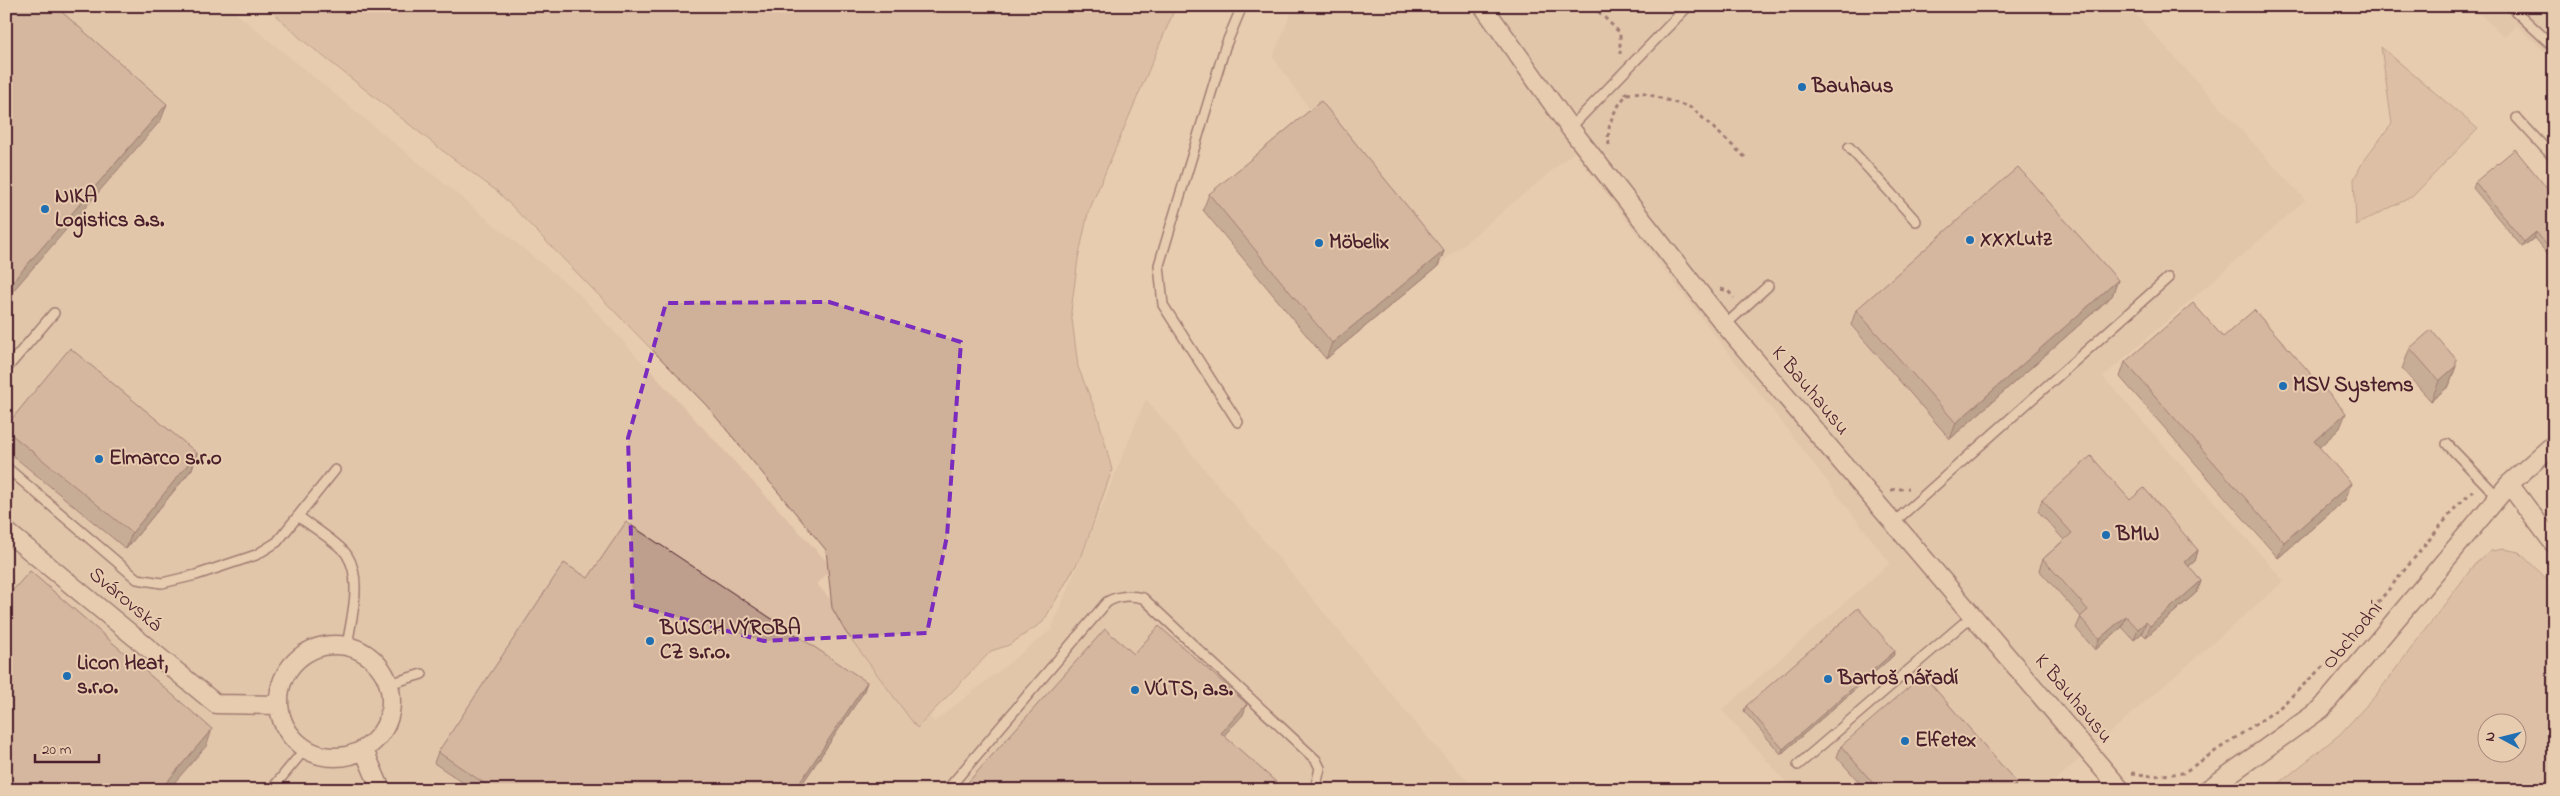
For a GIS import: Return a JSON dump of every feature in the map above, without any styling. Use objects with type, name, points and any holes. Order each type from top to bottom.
[{"type":"street","name":"K Bauhausu","points":[[1484,6],[1570,128],[1725,325],[1892,524],[2121,790]]},
{"type":"street","name":"Obchodní","points":[[2207,790],[2321,710],[2503,491],[2554,444]]},
{"type":"street","points":[[2503,491],[2554,544]]},
{"type":"street","name":"Svárovská","points":[[6,531],[216,704],[279,705]]},
{"type":"street","points":[[326,646],[347,646],[365,653],[380,667],[389,684],[391,709],[382,733],[364,750],[345,757],[324,757],[305,749],[287,730],[279,705],[282,684],[291,666],[307,653],[326,646]]},
{"type":"street","points":[[364,750],[382,790]]},
{"type":"lane","points":[[1238,422],[1163,305],[1159,265],[1225,47],[1242,6]]},
{"type":"lane","points":[[1570,128],[1617,82],[1688,6]]},
{"type":"lane","points":[[2510,6],[2554,47]]},
{"type":"lane","points":[[2517,118],[2554,158]]},
{"type":"lane","points":[[1849,147],[1916,221]]},
{"type":"lane","points":[[1892,524],[2168,278]]},
{"type":"lane","points":[[1725,325],[1768,286]]},
{"type":"lane","points":[[6,369],[54,313]]},
{"type":"lane","points":[[2447,444],[2482,481],[2503,491]]},
{"type":"lane","points":[[6,467],[137,579],[162,583],[196,576],[256,555],[276,542],[299,517],[335,470]]},
{"type":"lane","points":[[299,517],[347,554],[354,576],[354,592],[347,646]]},
{"type":"lane","points":[[947,790],[1107,602],[1120,596],[1133,596],[1143,598],[1316,760],[1320,768],[1315,790]]},
{"type":"lane","points":[[1798,765],[1972,616]]},
{"type":"lane","points":[[389,684],[422,674]]},
{"type":"lane","points":[[272,790],[305,749]]},
{"type":"path","points":[[1593,6],[1620,33],[1621,49],[1619,60],[1610,73],[1627,94]]},
{"type":"path","points":[[1611,150],[1608,134],[1611,118],[1627,94],[1640,92],[1692,108],[1748,160]]},
{"type":"path","points":[[1720,289],[1728,291],[1742,309]]},
{"type":"path","points":[[2540,432],[2554,419]]},
{"type":"path","points":[[2130,772],[2152,776],[2184,773],[2278,709],[2336,654],[2456,507],[2482,481]]},
{"type":"path","points":[[1885,489],[1898,491],[1910,488]]},
{"type":"highlighted area","points":[[829,302],[961,342],[947,536],[927,633],[764,641],[633,605],[628,438],[666,303]]},
{"type":"shaded area","points":[[6,6],[227,6],[579,294],[828,563],[828,573],[817,584],[831,600],[832,608],[917,727],[929,716],[934,722],[1051,630],[1146,399],[1428,738],[1476,790],[6,790]]},
{"type":"shaded area","points":[[267,6],[1176,6],[1088,213],[1078,259],[1071,311],[1078,367],[1098,417],[1112,470],[1082,555],[1043,622],[1009,645],[991,651],[917,728],[845,631],[832,608],[826,550],[706,405],[498,192],[300,38]]},
{"type":"shaded area","points":[[1294,6],[2128,6],[2305,200],[2103,377],[2284,581],[2044,790],[1793,790],[1722,710],[1890,563],[1574,152],[1326,359],[1315,117],[1273,57]]},
{"type":"shaded area","points":[[2471,6],[2554,6],[2554,60],[2516,25],[2505,37]]},
{"type":"shaded area","points":[[2381,47],[2478,129],[2413,196],[2356,225],[2354,179],[2365,158],[2392,124]]},
{"type":"shaded area","points":[[2504,549],[2519,552],[2554,586],[2554,790],[2271,790],[2340,734],[2376,695],[2475,564],[2491,551]]},
{"type":"building","name":"NIKA Logistics a.s.","points":[[6,6],[55,6],[167,104],[6,289]]},
{"type":"building","points":[[1321,101],[1444,251],[1332,343],[1209,194]]},
{"type":"building","points":[[2515,149],[2554,197],[2554,254],[2536,232],[2524,242],[2475,182]]},
{"type":"building","points":[[2018,167],[2118,280],[1956,423],[1856,310]]},
{"type":"building","points":[[2193,303],[2223,337],[2254,310],[2346,413],[2314,441],[2351,483],[2284,542],[2125,362]]},
{"type":"building","points":[[2431,330],[2456,359],[2456,366],[2439,381],[2410,348]]},
{"type":"building","name":"Elmarco s.r.o","points":[[70,348],[197,453],[132,533],[6,430],[6,426]]},
{"type":"building","points":[[2091,456],[2130,500],[2144,488],[2198,550],[2185,562],[2201,581],[2150,626],[2146,622],[2138,629],[2126,616],[2099,639],[2080,617],[2088,610],[2043,559],[2072,533],[2042,500]]},
{"type":"building","name":"BUSCH VÝROBA CZ s.r.o.","points":[[626,522],[867,682],[795,790],[494,790],[438,752],[564,563],[588,578]]},
{"type":"building","name":"Licon Heat, s.r.o.","points":[[30,571],[212,729],[160,790],[6,790],[6,598]]},
{"type":"building","points":[[1858,608],[1895,651],[1783,749],[1746,706]]},
{"type":"building","name":"VÚTS, a.s.","points":[[1159,626],[1247,704],[1221,733],[1285,790],[961,790],[1105,629],[1134,654]]},
{"type":"building","points":[[1923,675],[2017,783],[2010,790],[1879,790],[1841,746]]},
{"type":"place","name":"Bauhaus","points":[[1802,87]]},
{"type":"place","name":"NIKA Logistics a.s.","points":[[45,209]]},
{"type":"place","name":"XXXLutz","points":[[1970,240]]},
{"type":"place","name":"Möbelix","points":[[1319,243]]},
{"type":"place","name":"MSV Systems","points":[[2283,386]]},
{"type":"place","name":"Elmarco s.r.o","points":[[99,459]]},
{"type":"place","name":"BMW","points":[[2106,535]]},
{"type":"place","name":"BUSCH VÝROBA CZ s.r.o.","points":[[650,641]]},
{"type":"place","name":"Licon Heat, s.r.o.","points":[[67,676]]},
{"type":"place","name":"Bartoš nářadí","points":[[1828,679]]},
{"type":"place","name":"VÚTS, a.s.","points":[[1135,690]]},
{"type":"place","name":"Elfetex","points":[[1905,741]]}]
